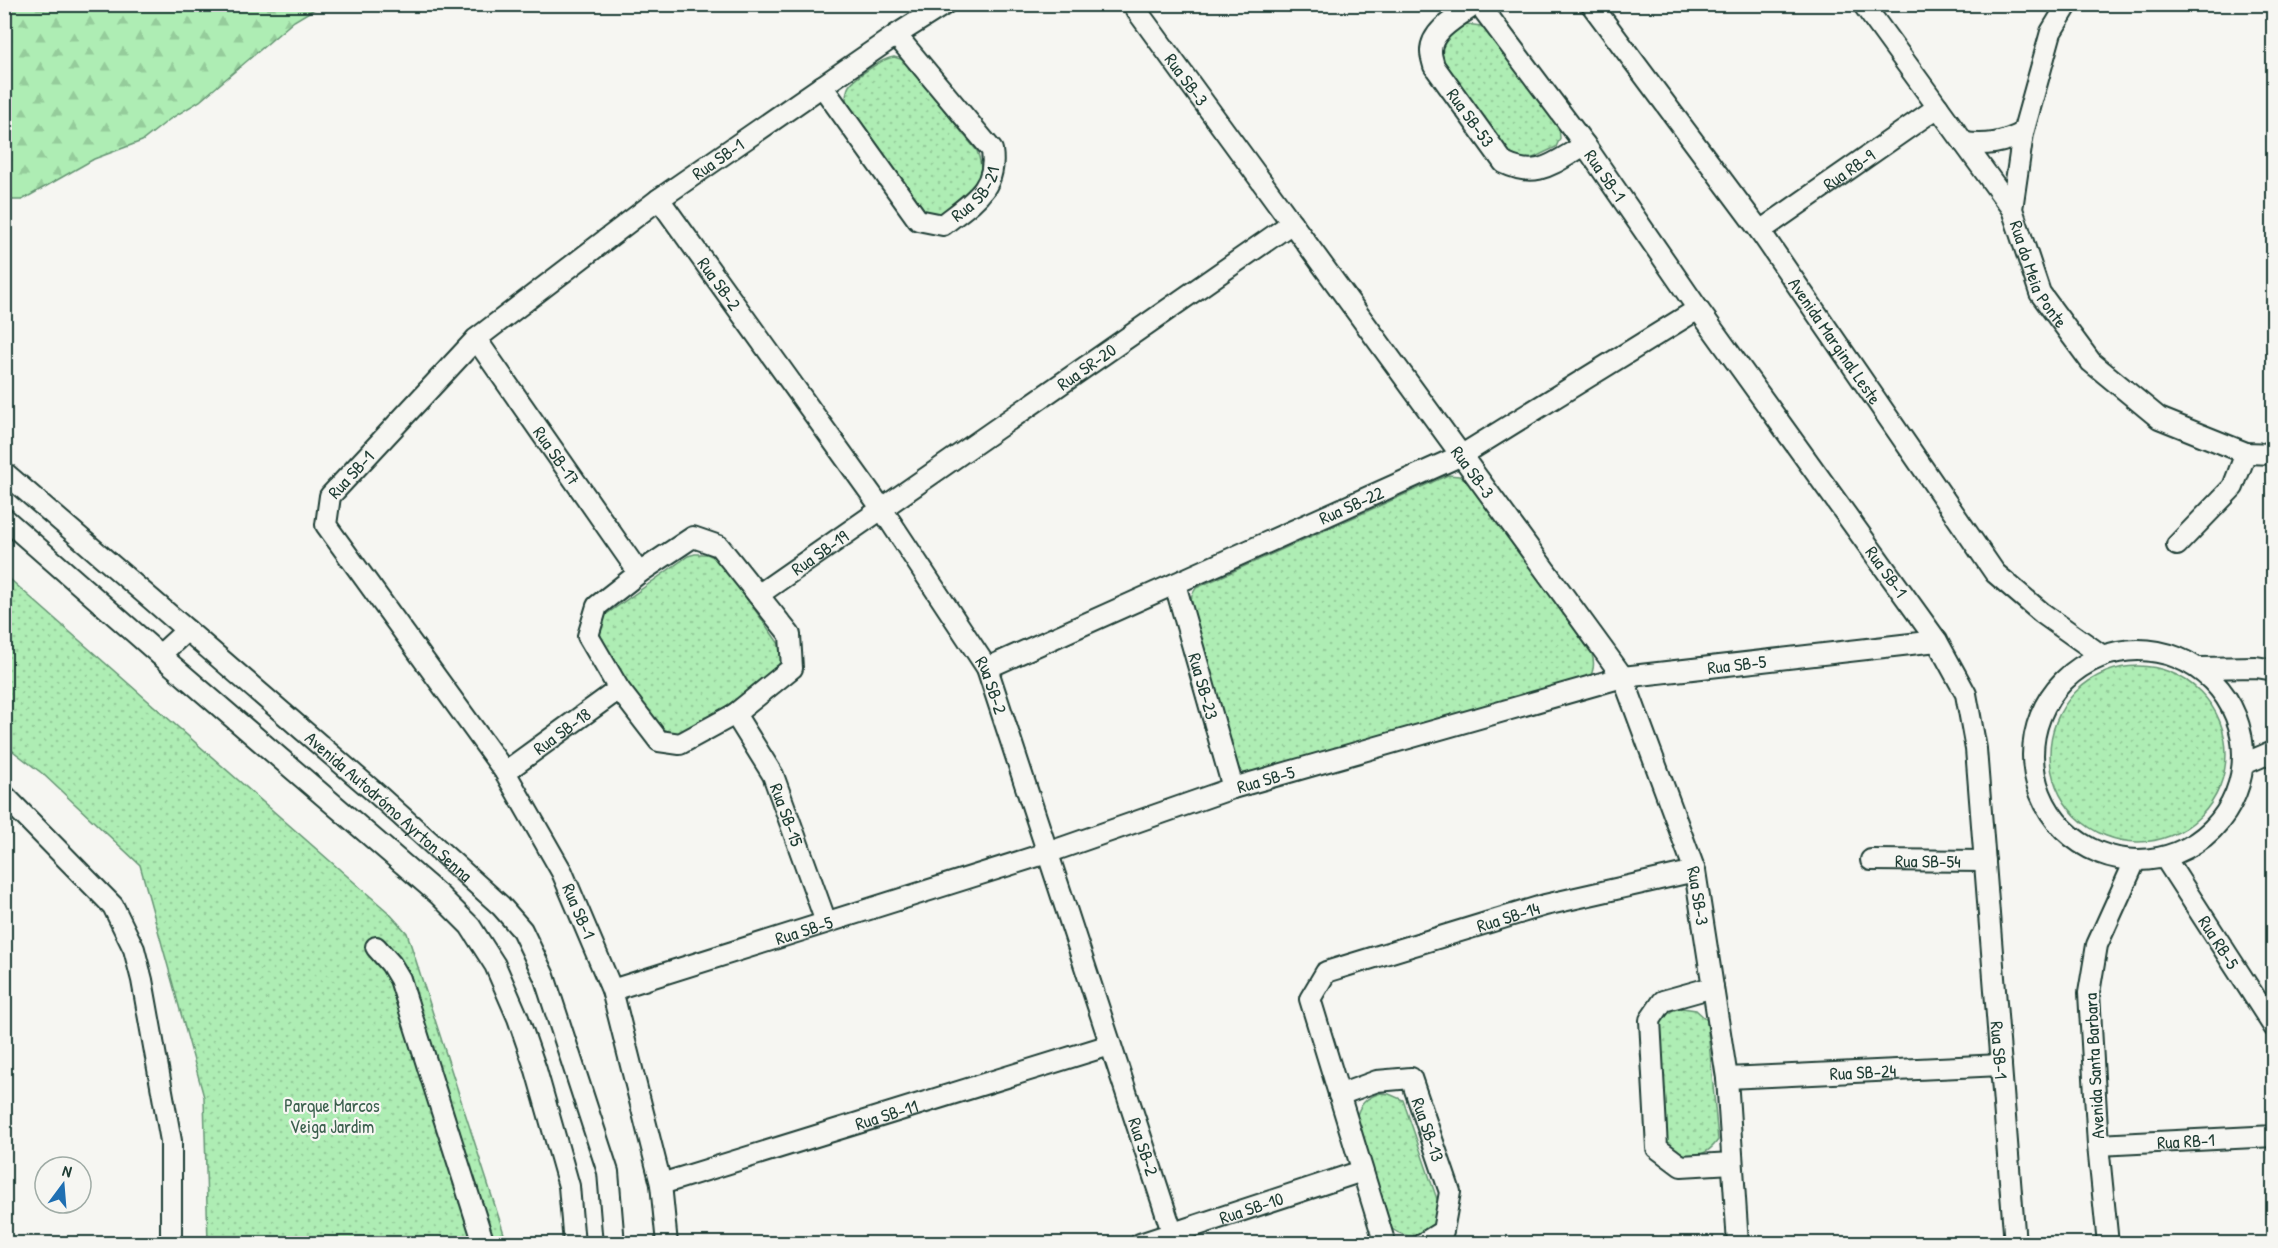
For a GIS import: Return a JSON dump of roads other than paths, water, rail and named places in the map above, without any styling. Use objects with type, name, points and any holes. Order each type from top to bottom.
[{"type":"street","name":"Rua SB-1","points":[[667,1244],[661,1185],[612,990],[562,872],[505,772],[327,525],[330,496],[476,339],[659,198],[896,35],[945,4]]},
{"type":"street","name":"Rua SB-3","points":[[1131,4],[1623,677],[1695,871],[1727,1078],[1738,1244]]},
{"type":"street","name":"Rua SB-1","points":[[1478,4],[1585,145],[1698,309],[1937,640],[1966,694],[1976,749],[2015,1244]]},
{"type":"street","name":"Rua SB-53","points":[[1478,4],[1443,28],[1434,39],[1430,51],[1434,66],[1504,163],[1514,168],[1538,170],[1585,145]]},
{"type":"street","name":"Avenida Marginal Leste","points":[[1592,4],[1760,231],[1995,573],[2042,613],[2101,655]]},
{"type":"street","points":[[1863,4],[2012,209]]},
{"type":"street","name":"Rua do Meia Ponte","points":[[2068,4],[2051,32],[2024,133],[2012,209],[2040,293],[2091,362],[2159,418],[2246,453],[2274,454]]},
{"type":"street","name":"Rua SB-21","points":[[822,86],[918,220],[943,225],[986,189],[993,162],[992,150],[896,35]]},
{"type":"street","name":"Rua RB-9","points":[[1760,231],[1938,107]]},
{"type":"street","points":[[1964,143],[1984,146],[2006,142],[2024,133]]},
{"type":"street","name":"Rua SB-2","points":[[659,198],[882,509],[987,668],[1174,1238]]},
{"type":"street","name":"Rua SR-20","points":[[882,509],[1292,224]]},
{"type":"street","name":"Rua SB-22","points":[[987,668],[1462,455],[1698,309]]},
{"type":"street","name":"Rua SB-17","points":[[476,339],[639,573]]},
{"type":"street","points":[[2177,545],[2234,487],[2246,453]]},
{"type":"street","name":"Avenida Autodrómo Ayrton Senna","points":[[4,472],[378,795],[501,906],[522,930],[544,976],[608,1172],[614,1244]]},
{"type":"street","name":"Rua SB-19","points":[[758,595],[882,509]]},
{"type":"street","name":"Avenida Autodrómo Ayrton Senna","points":[[4,518],[439,895],[470,926],[495,965],[518,1018],[536,1070],[569,1186],[574,1244]]},
{"type":"street","points":[[693,537],[719,546],[758,595],[790,635],[792,668],[735,714],[680,744],[659,741],[619,689],[588,636],[597,606],[639,573],[693,537]]},
{"type":"street","name":"Rua SB-23","points":[[1175,584],[1233,788]]},
{"type":"street","points":[[160,655],[187,630]]},
{"type":"street","name":"Rua SB-5","points":[[612,990],[1047,853],[1233,788],[1623,677],[1937,640]]},
{"type":"street","points":[[2134,648],[2169,653],[2200,668],[2226,694],[2241,727],[2244,764],[2237,795],[2220,824],[2195,845],[2165,858],[2135,861],[2099,853],[2068,834],[2045,806],[2033,771],[2033,735],[2046,701],[2069,673],[2101,655],[2134,648]]},
{"type":"street","points":[[2200,668],[2274,670]]},
{"type":"street","name":"Rua SB-18","points":[[505,772],[619,689]]},
{"type":"street","name":"Rua SB-15","points":[[735,714],[773,775],[826,922]]},
{"type":"street","points":[[2244,764],[2274,751]]},
{"type":"street","points":[[4,795],[112,906],[134,949],[141,972],[171,1141],[171,1244]]},
{"type":"street","name":"Rua RB-5","points":[[2165,858],[2274,1027]]},
{"type":"street","name":"Rua SB-54","points":[[1871,860],[1985,861]]},
{"type":"street","name":"Avenida Santa Barbara","points":[[2108,1244],[2098,1145],[2089,993],[2097,945],[2135,861]]},
{"type":"street","name":"Rua SB-14","points":[[1339,1095],[1310,999],[1326,972],[1545,905],[1695,871]]},
{"type":"street","points":[[376,947],[391,964],[400,980],[484,1244]]},
{"type":"street","points":[[1713,987],[1663,1001],[1650,1020],[1656,1148],[1681,1166],[1732,1163]]},
{"type":"street","name":"Rua SB-11","points":[[661,1185],[1110,1045]]},
{"type":"street","name":"Rua SB-24","points":[[1727,1078],[2001,1065]]},
{"type":"street","name":"Rua SB-13","points":[[1339,1095],[1377,1081],[1411,1078],[1450,1192],[1443,1230],[1422,1244]]},
{"type":"street","points":[[1339,1095],[1385,1244]]},
{"type":"street","name":"Rua RB-1","points":[[2098,1145],[2274,1136]]},
{"type":"street","name":"Rua SB-10","points":[[1140,1244],[1174,1238],[1362,1171]]},
{"type":"park label","name":"Parque Marcos Veiga Jardim","points":[[332,1115]]}]
